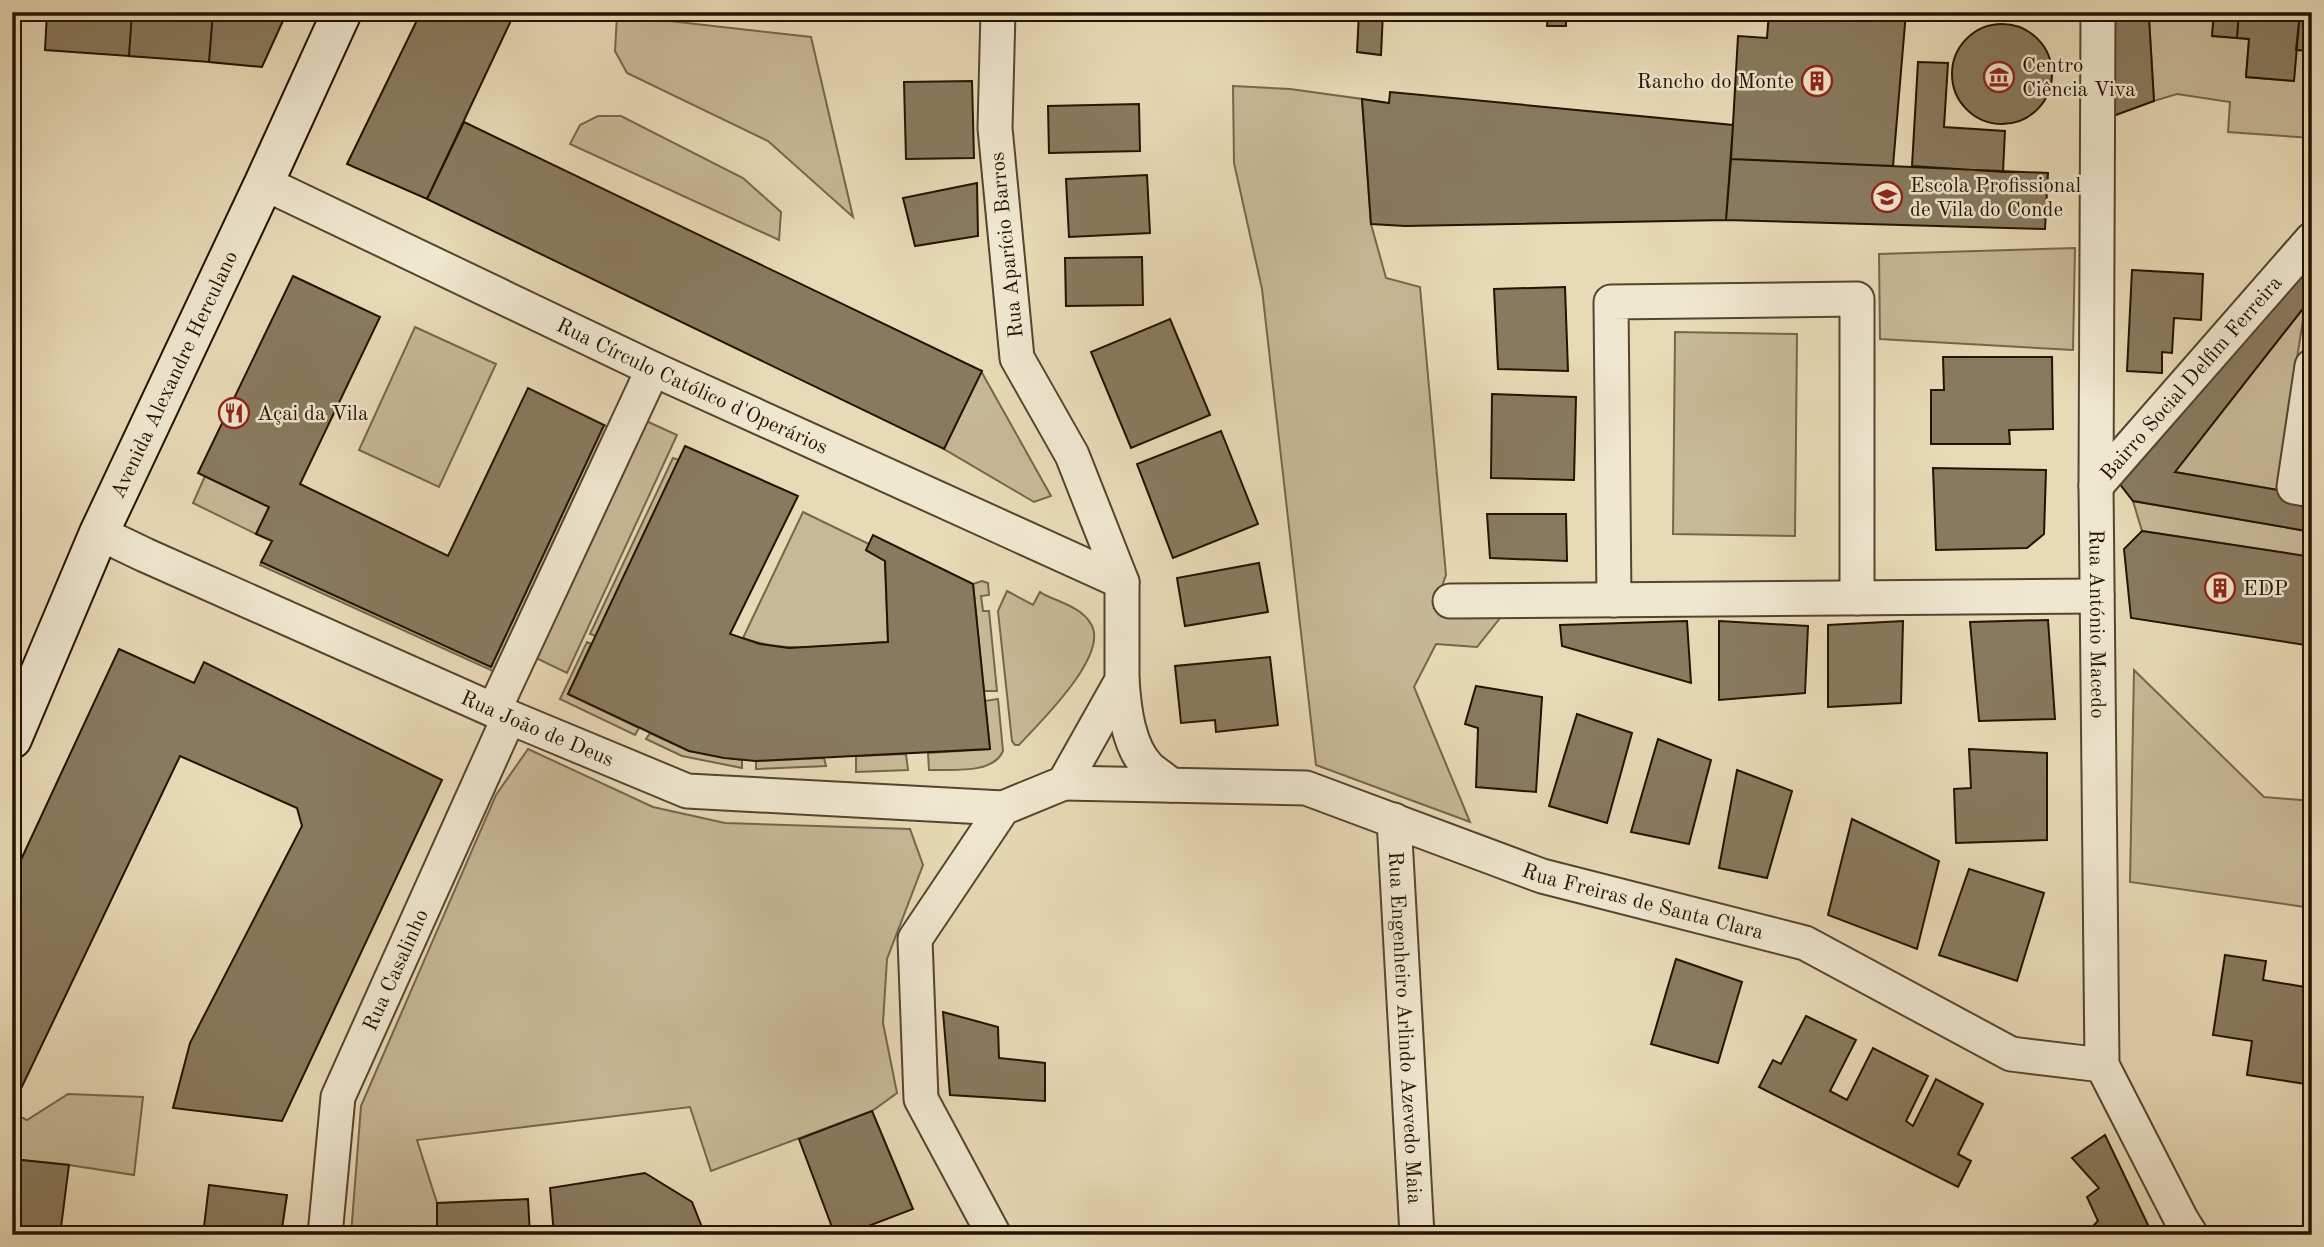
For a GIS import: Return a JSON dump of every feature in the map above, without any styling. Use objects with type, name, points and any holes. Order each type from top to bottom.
[{"type":"main road","name":"Avenida Alexandre Herculano","points":[[12,739],[99,533],[342,12]]},
{"type":"street","name":"Rua Aparício Barros","points":[[998,12],[995,128],[1017,358],[1072,455],[1122,582],[1122,680],[1064,783]]},
{"type":"street","name":"Rua António Macedo","points":[[2098,12],[2096,486],[2102,1065],[2186,1230]]},
{"type":"street","name":"Rua Círculo Católico d'Operários","points":[[264,183],[653,369],[1122,582]]},
{"type":"street","name":"Bairro Social Delfim Ferreira","points":[[2096,486],[2312,239]]},
{"type":"street","points":[[1614,600],[1611,302],[1857,299],[1857,598]]},
{"type":"street","points":[[2312,366],[2294,487],[2312,490]]},
{"type":"street","name":"Rua Casalinho","points":[[325,1235],[338,1097],[501,714],[653,369]]},
{"type":"street","name":"Rua João de Deus","points":[[99,533],[501,714],[687,790],[1003,808]]},
{"type":"street","points":[[1450,601],[2097,596]]},
{"type":"street","points":[[1122,680],[1125,715],[1134,742],[1147,766],[1171,785]]},
{"type":"street","points":[[995,1235],[921,1099],[915,939],[1003,808],[1064,783]]},
{"type":"street","name":"Rua Freiras de Santa Clara","points":[[1064,783],[1306,788],[1542,876],[1805,943],[2011,1054],[2102,1065]]},
{"type":"street","name":"Rua Engenheiro Arlindo Azevedo Maia","points":[[1394,820],[1417,1235]]},
{"type":"shaded area","points":[[2184,12],[2214,12],[2212,36],[2249,39],[2246,77],[2293,81],[2296,50],[2312,51],[2312,138],[2228,132],[2230,102],[2177,94],[2154,101],[2149,18],[2183,20]]},
{"type":"shaded area","points":[[617,15],[811,37],[853,217],[768,141],[627,73],[615,51]]},
{"type":"shaded area","points":[[1233,86],[1290,89],[1362,99],[1371,224],[1386,278],[1420,287],[1446,575],[1434,608],[1504,613],[1477,647],[1436,644],[1414,687],[1470,822],[1316,765],[1262,289],[1234,163]]},
{"type":"shaded area","points":[[598,116],[621,116],[743,178],[781,212],[779,240],[570,144],[580,125]]},
{"type":"shaded area","points":[[2075,248],[2073,350],[1880,339],[1879,254]]},
{"type":"shaded area","points":[[2305,306],[2277,490],[2175,472]]},
{"type":"shaded area","points":[[415,327],[496,364],[439,487],[359,450]]},
{"type":"shaded area","points":[[1675,332],[1797,334],[1795,536],[1673,534]]},
{"type":"shaded area","points":[[981,371],[1051,496],[1034,502],[944,449]]},
{"type":"shaded area","points":[[644,420],[677,435],[567,673],[536,658]]},
{"type":"shaded area","points":[[604,425],[610,428],[495,672],[260,565],[263,560],[491,667]]},
{"type":"shaded area","points":[[673,458],[679,460],[596,636],[590,634]]},
{"type":"shaded area","points":[[205,476],[269,507],[256,534],[193,503]]},
{"type":"shaded area","points":[[2133,501],[2312,532],[2312,557],[2142,531]]},
{"type":"shaded area","points":[[803,512],[869,544],[867,551],[885,561],[888,642],[796,647],[743,638]]},
{"type":"shaded area","points":[[982,581],[988,583],[989,595],[981,596],[983,611],[989,611],[997,691],[984,691],[973,584]]},
{"type":"shaded area","points":[[1007,591],[1033,605],[1040,592],[1070,606],[1087,618],[1094,637],[1091,653],[1070,688],[1019,745],[1012,741],[998,611]]},
{"type":"shaded area","points":[[587,642],[591,644],[568,694],[639,728],[635,735],[560,699]]},
{"type":"shaded area","points":[[2134,670],[2264,797],[2312,801],[2312,908],[2130,882]]},
{"type":"shaded area","points":[[998,699],[1003,751],[998,759],[970,769],[929,770],[928,753],[990,749],[985,701]]},
{"type":"shaded area","points":[[650,733],[689,751],[742,760],[742,768],[682,756],[646,739]]},
{"type":"shaded area","points":[[528,749],[653,807],[725,823],[910,829],[923,865],[887,959],[883,1023],[897,1093],[872,1111],[711,1171],[690,1107],[417,1140],[437,1203],[437,1235],[351,1235],[361,1106],[496,795]]},
{"type":"shaded area","points":[[906,754],[908,770],[856,772],[856,756]]},
{"type":"shaded area","points":[[824,758],[826,766],[756,769],[756,761]]},
{"type":"shaded area","points":[[68,1094],[143,1097],[134,1175],[12,1159],[12,1113],[27,1120]]},
{"type":"building","points":[[47,12],[132,12],[129,56],[45,50]]},
{"type":"building","points":[[132,12],[213,12],[209,62],[129,56]]},
{"type":"building","points":[[213,12],[287,12],[262,67],[209,62]]},
{"type":"building","points":[[421,12],[515,12],[427,199],[347,164]]},
{"type":"building","points":[[1359,12],[1383,12],[1381,55],[1357,52]]},
{"type":"building","points":[[1548,12],[1566,12],[1566,26],[1547,26]]},
{"type":"building","points":[[1637,12],[1725,12],[1725,21],[1637,15]]},
{"type":"building","name":"Rancho do Monte","points":[[1769,12],[1906,12],[1893,166],[1731,159],[1738,36],[1767,38]]},
{"type":"building","points":[[2113,12],[2184,12],[2184,20],[2113,15]]},
{"type":"building","points":[[2214,12],[2239,12],[2237,38],[2212,36]]},
{"type":"building","points":[[2239,12],[2300,12],[2294,81],[2246,77],[2249,39],[2237,38]]},
{"type":"building","points":[[2300,12],[2312,12],[2312,51],[2296,50]]},
{"type":"building","points":[[2113,15],[2149,18],[2154,101],[2113,116]]},
{"type":"building","points":[[2002,24],[2030,32],[2044,46],[2052,74],[2044,102],[2030,116],[2002,124],[1974,116],[1960,102],[1952,74],[1960,46],[1974,32]]},
{"type":"building","points":[[1918,62],[1948,63],[1944,127],[2005,131],[2003,172],[1912,166]]},
{"type":"building","points":[[972,81],[974,158],[906,159],[904,82]]},
{"type":"building","points":[[1390,92],[1733,125],[1726,220],[1405,226],[1371,224],[1362,99],[1389,103]]},
{"type":"building","points":[[1139,104],[1140,151],[1049,153],[1048,106]]},
{"type":"building","points":[[464,122],[982,371],[944,449],[427,199]]},
{"type":"building","name":"Escola Profissional de Vila do Conde","points":[[1731,159],[2048,173],[2045,229],[1726,220]]},
{"type":"building","points":[[1147,175],[1150,233],[1069,237],[1066,179]]},
{"type":"building","points":[[977,183],[978,236],[915,246],[903,198]]},
{"type":"building","points":[[1142,257],[1143,305],[1066,306],[1065,258]]},
{"type":"building","points":[[2308,269],[2305,306],[2175,472],[2312,496],[2312,532],[2133,501],[2119,483]]},
{"type":"building","points":[[2132,270],[2203,274],[2201,320],[2174,318],[2172,353],[2162,352],[2162,373],[2127,371]]},
{"type":"building","points":[[293,276],[380,317],[300,484],[448,556],[528,388],[604,425],[491,667],[261,562],[272,541],[256,534],[269,507],[198,473]]},
{"type":"building","points":[[1565,287],[1568,371],[1498,369],[1494,289]]},
{"type":"building","points":[[1170,319],[1210,415],[1131,448],[1091,352]]},
{"type":"building","points":[[1943,357],[2052,357],[2053,429],[2009,430],[2010,444],[1931,444],[1931,390],[1944,390]]},
{"type":"building","points":[[1492,394],[1576,397],[1574,480],[1491,478]]},
{"type":"building","points":[[1221,431],[1258,524],[1173,558],[1137,464]]},
{"type":"building","points":[[685,446],[798,496],[730,634],[760,644],[789,648],[888,642],[885,561],[866,550],[873,535],[973,584],[990,749],[756,761],[724,758],[689,751],[568,694]]},
{"type":"building","points":[[1933,468],[2046,470],[2044,534],[2027,548],[1936,550]]},
{"type":"building","points":[[1487,514],[1566,514],[1567,561],[1490,558]]},
{"type":"building","name":"EDP","points":[[2142,531],[2312,557],[2312,646],[2131,618],[2124,549]]},
{"type":"building","points":[[1259,563],[1268,612],[1185,626],[1177,578]]},
{"type":"building","points":[[2048,620],[2055,719],[1979,721],[1970,622]]},
{"type":"building","points":[[1687,621],[1691,683],[1562,646],[1560,625]]},
{"type":"building","points":[[1719,621],[1808,626],[1805,693],[1719,700]]},
{"type":"building","points":[[1903,621],[1901,703],[1828,707],[1828,625]]},
{"type":"building","points":[[119,649],[194,683],[204,662],[442,780],[282,1121],[173,1108],[190,1043],[302,826],[297,808],[180,756],[18,1095],[12,1092],[12,879]]},
{"type":"building","points":[[1270,657],[1278,725],[1216,732],[1215,720],[1181,723],[1175,666]]},
{"type":"building","points":[[1476,686],[1542,697],[1536,792],[1476,787],[1478,728],[1465,724]]},
{"type":"building","points":[[1577,714],[1632,733],[1607,823],[1549,806]]},
{"type":"building","points":[[1658,739],[1711,760],[1689,844],[1631,832]]},
{"type":"building","points":[[1969,749],[2047,753],[2047,840],[1956,843],[1954,789],[1971,788]]},
{"type":"building","points":[[1737,770],[1792,791],[1767,878],[1719,868]]},
{"type":"building","points":[[1852,819],[1939,861],[1917,949],[1828,915]]},
{"type":"building","points":[[1969,869],[2044,893],[2017,981],[1939,955]]},
{"type":"building","points":[[2225,955],[2266,961],[2263,980],[2305,987],[2308,971],[2312,971],[2312,1085],[2247,1075],[2252,1041],[2213,1035]]},
{"type":"building","points":[[1676,959],[1742,982],[1718,1063],[1651,1044]]},
{"type":"building","points":[[943,1012],[998,1027],[999,1058],[1045,1063],[1045,1101],[950,1095]]},
{"type":"building","points":[[1806,1016],[1856,1040],[1830,1091],[1847,1100],[1873,1048],[1928,1076],[1906,1121],[1913,1126],[1936,1079],[1983,1104],[1958,1154],[1971,1161],[1958,1187],[1759,1087],[1773,1060],[1781,1064]]},
{"type":"building","points":[[872,1111],[913,1209],[845,1235],[835,1235],[799,1139]]},
{"type":"building","points":[[2105,1135],[2148,1225],[2133,1235],[2084,1235],[2098,1221],[2087,1197],[2099,1188],[2072,1158]]},
{"type":"building","points":[[12,1159],[69,1165],[60,1235],[12,1235]]},
{"type":"building","points":[[645,1173],[692,1202],[705,1235],[554,1235],[550,1188]]},
{"type":"building","points":[[209,1185],[287,1195],[281,1235],[203,1235]]},
{"type":"building","points":[[528,1199],[530,1235],[437,1235],[437,1203]]},
{"type":"place","name":"Centro Ciência Viva","points":[[1999,77]]},
{"type":"place","name":"Rancho do Monte","points":[[1817,81]]},
{"type":"place","name":"Escola Profissional de Vila do Conde","points":[[1887,197]]},
{"type":"place","name":"Açai da Vila","points":[[234,413]]},
{"type":"place","name":"EDP","points":[[2220,588]]}]
